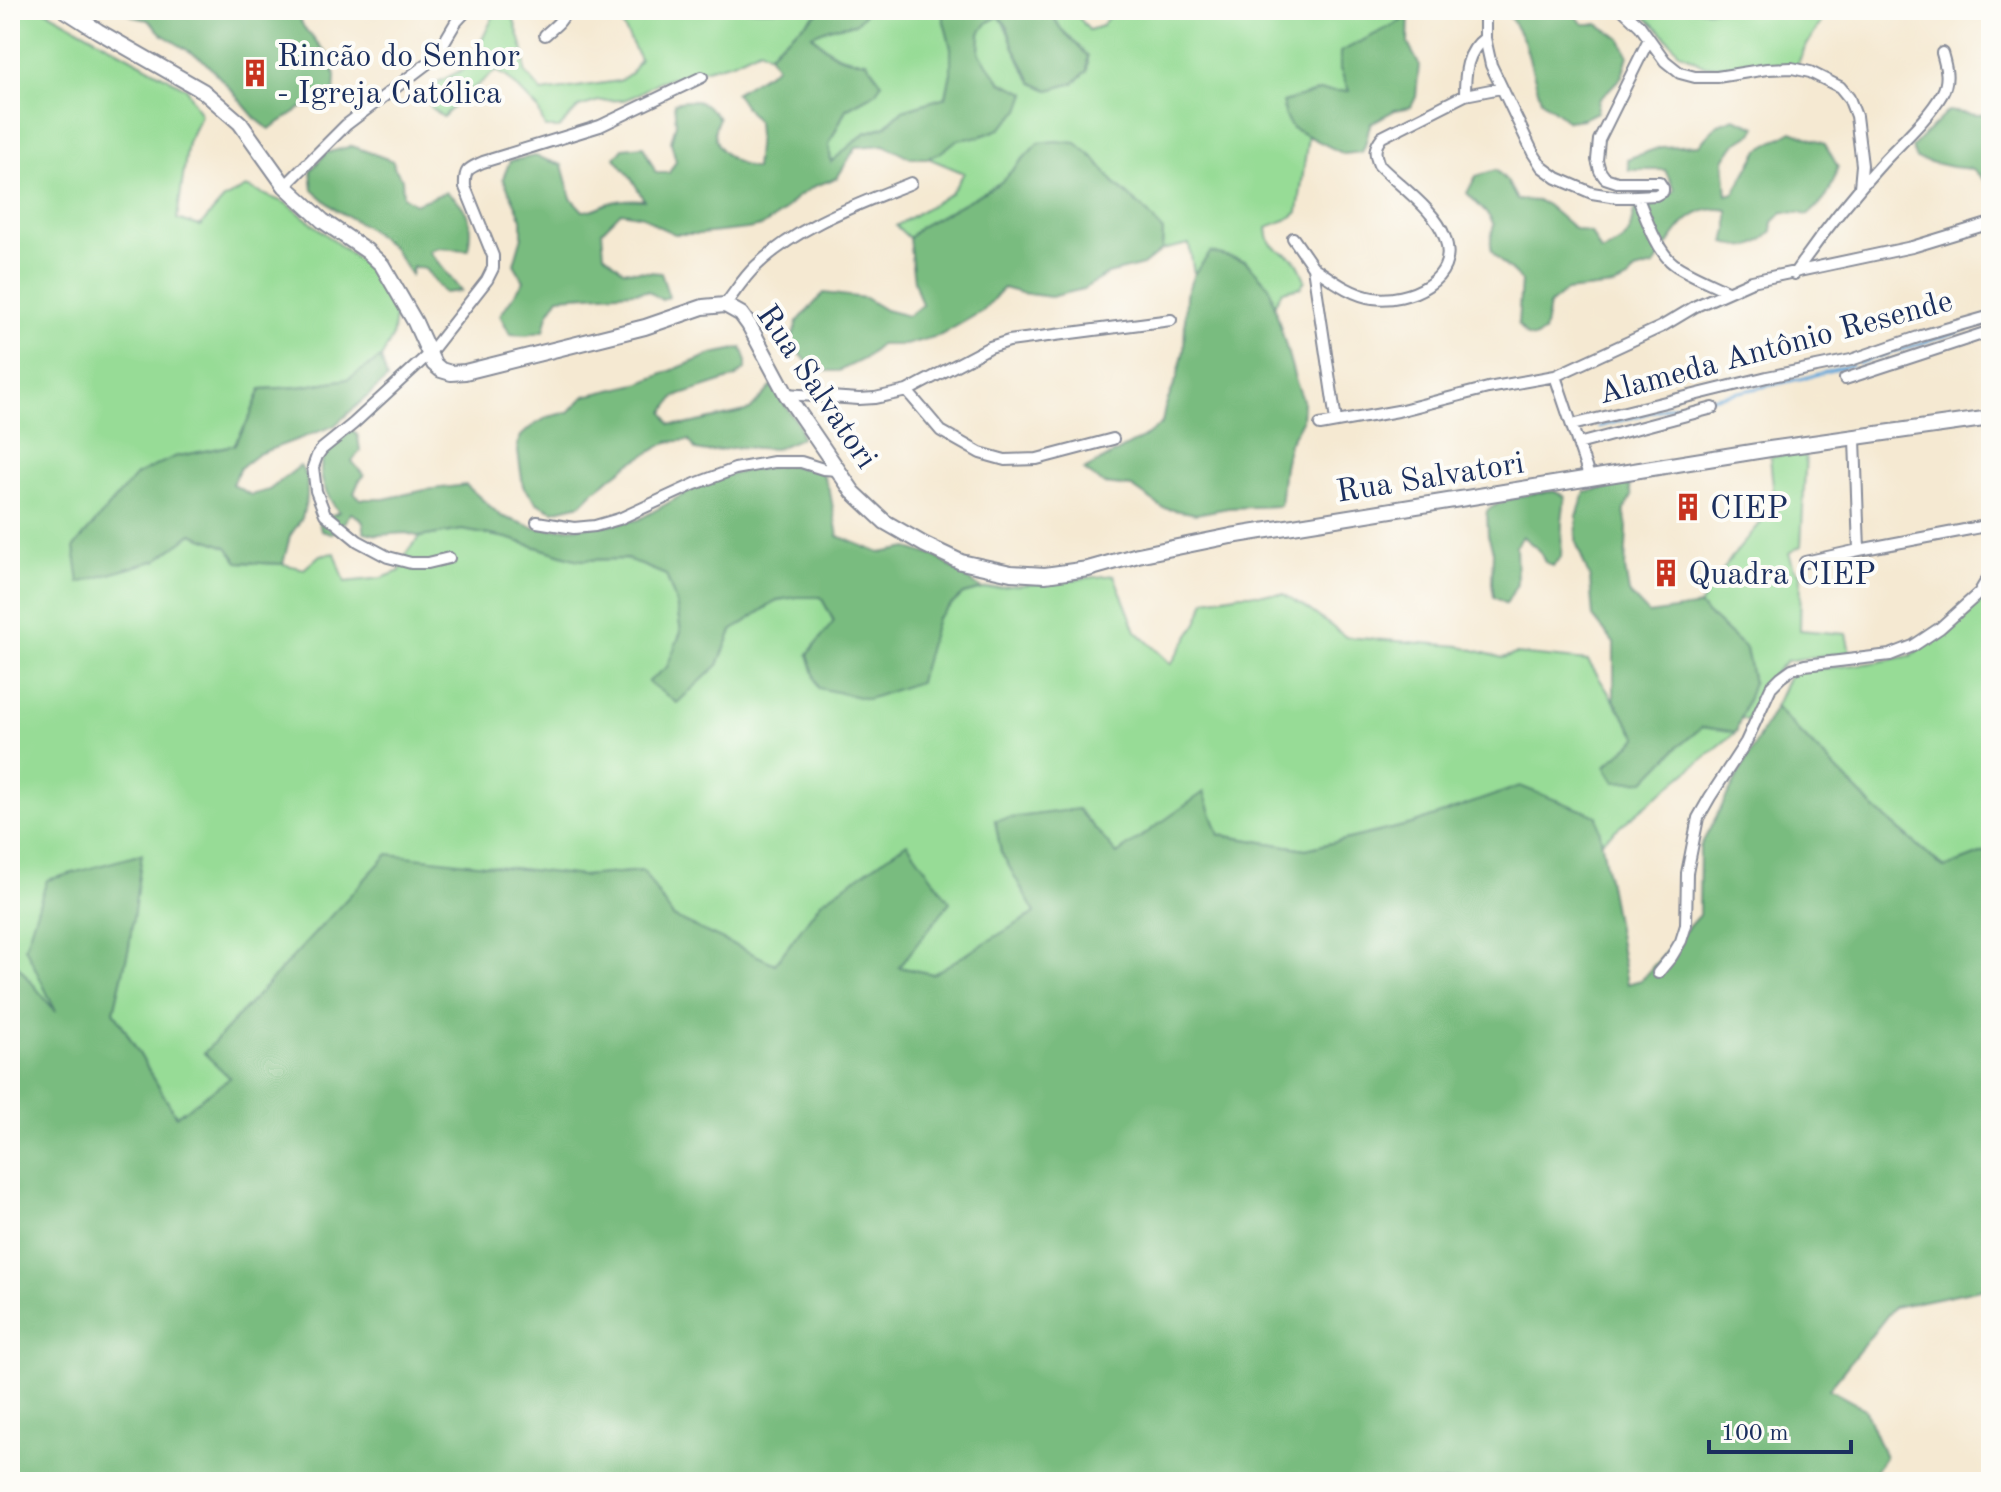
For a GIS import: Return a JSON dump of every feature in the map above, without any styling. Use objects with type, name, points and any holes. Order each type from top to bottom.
[{"type":"street","points":[[65,10],[203,91],[240,123],[285,186],[323,221],[382,265],[415,322],[429,354]]},
{"type":"street","points":[[285,186],[346,125],[428,63],[467,10]]},
{"type":"street","points":[[545,35],[558,23],[565,10]]},
{"type":"street","points":[[1485,10],[1485,38],[1491,65],[1533,153],[1542,167],[1557,178],[1592,193],[1617,197],[1656,195],[1663,191],[1659,182],[1617,182],[1605,178],[1597,160],[1599,140],[1649,39]]},
{"type":"street","points":[[1623,10],[1640,26],[1665,61],[1680,73],[1717,77],[1792,68],[1810,72],[1840,87],[1849,98],[1856,116],[1862,165],[1860,187]]},
{"type":"street","points":[[1465,95],[1467,64],[1472,50],[1485,38]]},
{"type":"street","points":[[1794,274],[1860,187],[1919,125],[1943,93],[1947,69],[1942,53]]},
{"type":"street","points":[[449,558],[411,563],[388,557],[358,541],[325,514],[316,491],[313,467],[322,449],[429,354],[487,280],[493,268],[493,256],[465,187],[464,175],[469,168],[483,162],[600,126],[702,77]]},
{"type":"street","points":[[1293,238],[1313,267],[1350,291],[1374,299],[1402,296],[1431,285],[1443,271],[1448,255],[1445,237],[1430,213],[1379,165],[1374,155],[1376,144],[1382,137],[1465,95],[1501,88]]},
{"type":"street","points":[[725,305],[754,267],[789,239],[833,215],[911,183]]},
{"type":"street","points":[[1637,196],[1666,256],[1674,264],[1727,291]]},
{"type":"street","points":[[1320,425],[1555,376],[1752,281],[1912,247],[1991,223]]},
{"type":"street","points":[[1313,267],[1336,421]]},
{"type":"street","name":"Rua Salvatori","points":[[429,354],[441,370],[465,372],[645,327],[703,307],[725,305],[741,314],[749,325],[786,394],[853,492],[885,522],[961,562],[1011,573],[1045,575],[1088,569],[1231,536],[1770,449],[1991,418]]},
{"type":"street","name":"Alameda Antônio Resende","points":[[1572,425],[1767,377],[1851,360],[1991,316]]},
{"type":"street","points":[[786,394],[875,398],[907,391],[990,347],[1009,341],[1171,320]]},
{"type":"street","name":"Alameda Antônio Resende","points":[[1845,379],[1991,331]]},
{"type":"street","points":[[1555,376],[1590,479]]},
{"type":"street","points":[[907,391],[941,431],[980,453],[1005,460],[1064,454],[1113,439]]},
{"type":"street","name":"Alameda Antônio Resende","points":[[1578,444],[1713,408]]},
{"type":"street","points":[[1855,439],[1859,550]]},
{"type":"street","points":[[537,522],[574,528],[595,526],[619,519],[735,469],[774,462],[801,462],[839,470]]},
{"type":"street","points":[[1805,562],[1991,525]]},
{"type":"street","points":[[1658,973],[1681,941],[1686,925],[1687,873],[1698,818],[1746,742],[1771,687],[1792,669],[1805,665],[1890,655],[1913,646],[1940,628],[1979,593],[1991,573]]},
{"type":"green space","points":[[10,10],[45,10],[186,88],[201,115],[188,142],[177,219],[200,226],[224,199],[246,187],[288,204],[378,276],[396,310],[392,338],[381,358],[349,379],[261,389],[234,445],[174,457],[157,560],[192,534],[227,547],[238,562],[283,564],[304,569],[320,555],[335,553],[345,582],[382,578],[400,571],[408,551],[420,537],[462,530],[507,538],[578,560],[627,559],[666,575],[676,602],[681,632],[667,668],[718,665],[731,631],[778,600],[821,597],[834,622],[808,654],[928,645],[937,618],[963,594],[982,589],[1114,575],[1136,631],[1171,664],[1197,623],[1206,600],[1242,594],[1283,594],[1346,637],[1460,646],[1502,658],[1516,654],[1588,661],[1638,738],[1605,766],[1679,746],[1702,727],[1736,732],[1601,842],[1596,816],[1412,824],[1306,849],[1219,835],[1204,793],[1117,854],[995,820],[1001,852],[1036,913],[933,974],[898,967],[821,902],[775,965],[673,917],[643,871],[584,876],[205,1054],[231,1078],[176,1116],[114,1011],[129,947],[58,1016],[10,956]]},
{"type":"green space","name":"Rincão do Senhor - Igreja Católica","points":[[124,10],[294,10],[305,29],[331,58],[335,76],[334,94],[324,105],[303,107],[269,129],[255,118],[202,59],[163,35],[148,20],[134,17]]},
{"type":"green space","points":[[494,10],[513,10],[525,55],[525,72],[542,92],[619,81],[631,73],[640,59],[615,10],[822,10],[769,55],[760,49],[733,62],[660,81],[624,100],[599,101],[579,107],[559,128],[545,128],[538,109],[507,77],[496,71],[443,117],[431,108],[427,97],[438,82],[464,69],[477,50]]},
{"type":"green space","points":[[822,10],[857,10],[864,15],[855,24],[832,27],[812,35],[836,55],[866,61],[882,83],[875,93],[846,109],[829,144],[831,162],[865,133],[886,126],[903,110],[946,97],[951,73],[951,48],[941,10],[1049,10],[1061,29],[1088,56],[1087,71],[1074,83],[1049,90],[1033,83],[1014,48],[1007,26],[999,16],[988,22],[980,33],[979,53],[1001,82],[1026,93],[1020,110],[1000,129],[957,140],[928,158],[911,158],[884,145],[856,147],[837,178],[815,186],[796,198],[782,213],[762,226],[675,234],[643,216],[621,212],[602,231],[604,254],[623,270],[661,273],[669,297],[662,300],[648,291],[559,297],[548,314],[544,331],[527,335],[510,334],[500,315],[524,281],[514,264],[522,236],[522,219],[503,178],[510,161],[535,156],[562,165],[571,198],[583,211],[618,201],[644,200],[615,158],[623,148],[643,146],[656,173],[669,173],[676,161],[671,142],[676,123],[674,103],[694,101],[704,104],[719,118],[715,138],[722,151],[734,161],[755,169],[757,122],[735,93],[777,67],[769,55]]},
{"type":"green space","points":[[857,10],[941,10],[951,48],[951,73],[946,97],[903,110],[886,126],[865,133],[831,163],[829,144],[846,109],[875,93],[866,61],[836,54],[811,34],[855,24],[863,15]]},
{"type":"green space","points":[[1049,10],[1073,10],[1089,30],[1102,26],[1113,10],[1410,10],[1401,21],[1366,40],[1340,69],[1349,91],[1319,91],[1292,128],[1308,136],[1298,212],[1267,227],[1273,246],[1299,265],[1305,280],[1301,287],[1282,291],[1274,305],[1269,286],[1245,261],[1211,253],[1194,274],[1189,244],[1162,250],[1163,231],[1143,208],[1116,185],[1095,159],[1000,183],[920,227],[909,238],[896,226],[951,193],[964,173],[928,158],[955,141],[997,130],[1014,115],[1023,101],[1026,93],[1001,83],[979,53],[980,33],[988,22],[999,16],[1027,74],[1040,86],[1049,90],[1074,83],[1087,71],[1088,56],[1061,29]]},
{"type":"green space","points":[[1509,10],[1570,10],[1583,24],[1598,24],[1621,39],[1628,55],[1622,76],[1599,100],[1597,112],[1583,119],[1568,121],[1541,100],[1524,41]]},
{"type":"green space","points":[[1637,10],[1817,10],[1825,16],[1797,65],[1705,66],[1679,52]]},
{"type":"green space","points":[[1409,12],[1408,44],[1419,64],[1416,97],[1411,107],[1395,110],[1371,123],[1362,152],[1344,154],[1292,128],[1284,115],[1283,102],[1319,91],[1349,91],[1340,69],[1340,52],[1401,21]]},
{"type":"green space","points":[[1948,111],[1991,114],[1991,187],[1973,169],[1916,159],[1912,147]]},
{"type":"green space","points":[[1734,118],[1757,127],[1735,144],[1724,160],[1727,195],[1734,193],[1759,150],[1792,131],[1825,144],[1838,167],[1831,189],[1820,205],[1807,215],[1783,212],[1773,222],[1772,232],[1755,245],[1745,247],[1725,243],[1728,210],[1702,212],[1692,217],[1675,234],[1654,266],[1635,271],[1628,280],[1614,286],[1566,291],[1549,305],[1544,333],[1534,338],[1527,336],[1518,324],[1521,281],[1496,258],[1491,245],[1494,225],[1467,193],[1476,176],[1496,170],[1507,181],[1517,200],[1539,201],[1547,205],[1575,229],[1591,233],[1601,252],[1620,243],[1628,234],[1636,204],[1661,202],[1675,190],[1665,170],[1629,170],[1627,159],[1661,147],[1699,145],[1718,124]]},
{"type":"green space","points":[[1038,143],[1076,143],[1143,208],[1163,231],[1162,250],[1143,265],[1108,274],[1083,289],[1051,297],[1003,288],[984,310],[941,335],[905,345],[880,345],[864,359],[839,371],[815,371],[791,343],[797,322],[824,293],[865,298],[885,310],[908,316],[922,305],[914,281],[909,238],[920,227],[1000,183]]},
{"type":"green space","points":[[352,146],[393,161],[402,179],[403,196],[415,204],[446,192],[465,210],[470,224],[468,250],[437,248],[429,251],[461,291],[444,293],[425,269],[413,267],[411,275],[392,247],[365,226],[336,210],[313,190],[311,170],[326,153]]},
{"type":"green space","points":[[1211,252],[1245,261],[1269,286],[1303,400],[1302,421],[1289,443],[1284,466],[1280,506],[1228,508],[1196,514],[1163,508],[1132,487],[1103,484],[1084,470],[1148,435],[1162,423],[1184,350],[1186,295],[1194,274]]},
{"type":"green space","points":[[742,348],[746,368],[736,377],[675,397],[664,412],[670,424],[684,425],[750,410],[772,386],[799,425],[801,438],[775,449],[739,447],[707,452],[696,450],[689,440],[668,442],[629,464],[581,504],[553,511],[537,503],[523,486],[517,445],[531,427],[548,417],[569,412],[585,396],[641,383],[712,354]]},
{"type":"green space","points":[[381,358],[387,379],[334,426],[258,454],[240,468],[232,484],[251,495],[269,490],[300,466],[307,477],[307,497],[302,518],[290,536],[283,564],[238,562],[227,547],[192,534],[157,560],[79,583],[74,547],[136,475],[174,457],[234,445],[261,389],[348,379]]},
{"type":"green space","points":[[352,430],[358,436],[360,451],[352,461],[364,476],[354,493],[361,499],[384,499],[466,485],[501,516],[535,528],[555,529],[638,520],[702,484],[750,470],[790,465],[822,473],[830,492],[838,536],[880,553],[908,548],[935,556],[982,589],[963,594],[937,618],[919,682],[868,699],[818,688],[808,654],[834,621],[821,597],[797,597],[777,600],[732,631],[718,665],[677,703],[648,682],[667,667],[681,632],[676,602],[666,575],[627,559],[578,560],[507,538],[462,530],[420,537],[406,533],[378,535],[364,532],[362,520],[351,513],[331,534],[321,531],[319,521],[339,512],[324,486],[321,471],[324,457]]},
{"type":"green space","points":[[1806,452],[1801,546],[1789,553],[1794,568],[1801,574],[1800,630],[1846,634],[1850,652],[1786,661],[1762,687],[1747,720],[1740,718],[1753,683],[1746,649],[1699,606],[1731,558],[1775,506],[1770,457]]},
{"type":"green space","points":[[1629,485],[1632,496],[1624,511],[1627,527],[1625,569],[1629,593],[1649,614],[1699,606],[1746,649],[1753,683],[1736,732],[1702,727],[1645,781],[1615,782],[1605,766],[1638,738],[1614,700],[1614,643],[1593,617],[1590,579],[1576,542],[1577,516],[1585,492]]},
{"type":"green space","points":[[1554,491],[1565,496],[1561,557],[1553,566],[1545,562],[1539,550],[1522,536],[1516,546],[1517,584],[1506,604],[1494,597],[1493,551],[1488,535],[1487,511],[1509,500]]},
{"type":"green space","points":[[1991,580],[1991,850],[1945,868],[1875,809],[1775,707],[1789,676],[1799,671],[1910,656],[1946,630]]},
{"type":"green space","points":[[1775,707],[1875,809],[1944,868],[1991,850],[1991,1287],[1894,1307],[1829,1389],[1865,1409],[1885,1457],[1867,1482],[10,1482],[10,956],[56,1012],[25,947],[47,880],[142,854],[129,947],[114,1011],[176,1116],[230,1078],[204,1053],[388,854],[583,876],[643,871],[673,917],[775,964],[821,902],[907,843],[950,902],[899,967],[933,974],[1035,913],[1001,852],[995,820],[1078,809],[1117,854],[1204,792],[1219,835],[1306,849],[1412,824],[1520,786],[1597,816],[1627,984],[1641,980],[1699,915],[1700,847]]},
{"type":"waterway","points":[[1859,363],[1991,321]]},
{"type":"waterway","points":[[1599,427],[1665,408],[1851,365]]},
{"type":"place","name":"Rincão do Senhor - Igreja Católica","points":[[255,73]]},
{"type":"place","name":"CIEP","points":[[1688,507]]},
{"type":"place","name":"Quadra CIEP","points":[[1666,573]]}]
